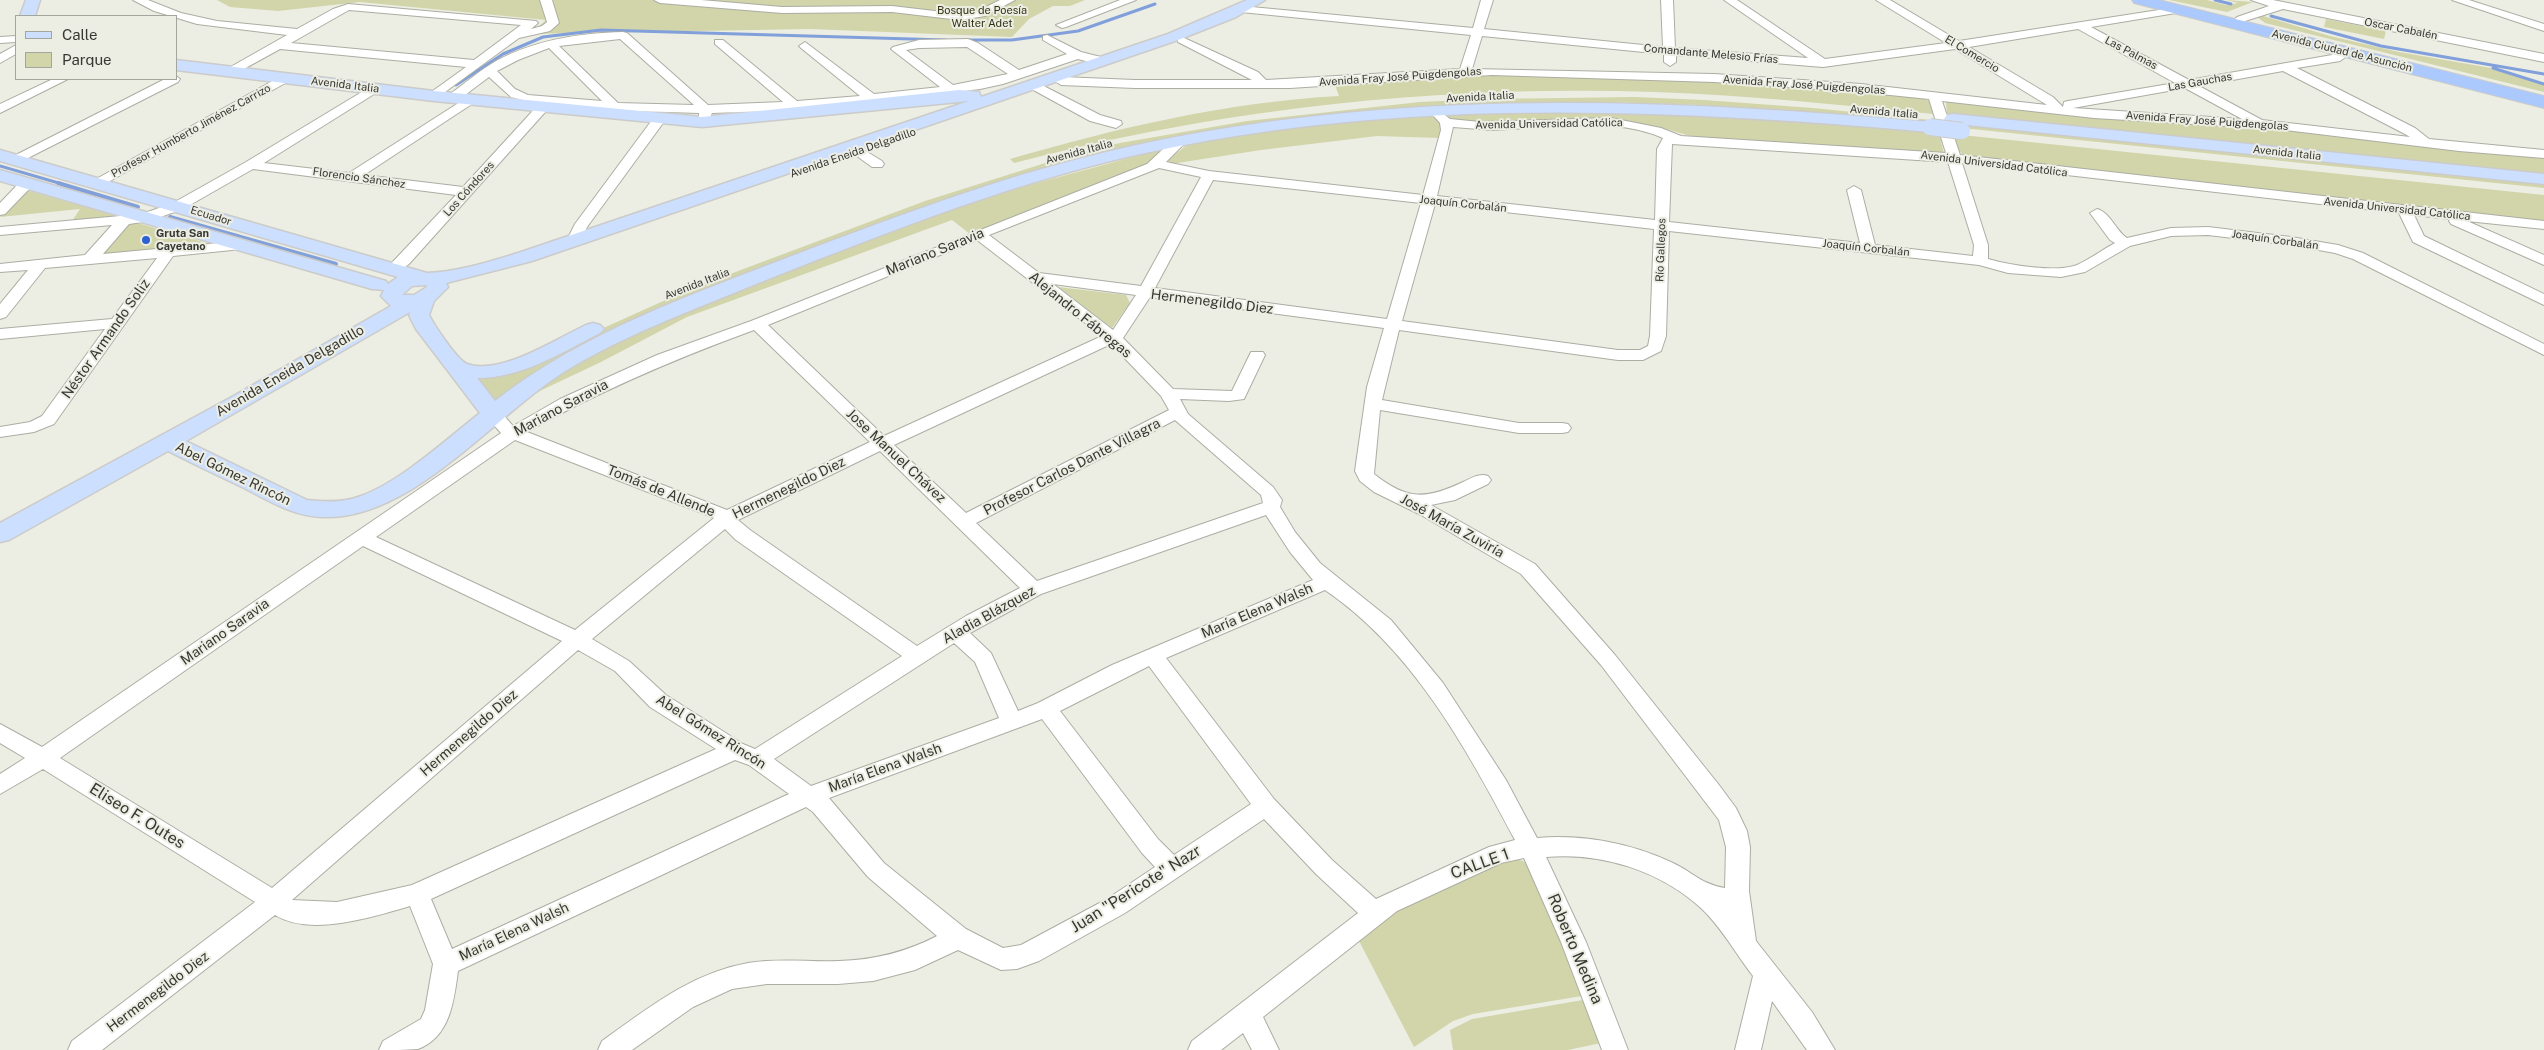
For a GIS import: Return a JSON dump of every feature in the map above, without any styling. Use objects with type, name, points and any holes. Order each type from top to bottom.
[{"type":"highway","name":"Avenida Ciudad de Asunción","points":[[2140,0],[2544,94]]},
{"type":"highway","name":"Avenida Ciudad de Asunción","points":[[2164,0],[2344,52],[2544,102]]},
{"type":"main road","points":[[28,15],[33,0]]},
{"type":"main road","name":"Avenida Eneida Delgadillo","points":[[166,441],[210,406],[370,315],[402,284],[425,290],[503,274],[859,151],[1027,84],[1198,28],[1270,0]]},
{"type":"main road","name":"Avenida Eneida Delgadillo","points":[[1027,84],[1061,81],[1182,40],[1249,7]]},
{"type":"main road","name":"Avenida Italia","points":[[178,65],[434,96],[660,119],[943,100]]},
{"type":"main road","points":[[982,101],[1027,84]]},
{"type":"main road","name":"Avenida Italia","points":[[458,368],[484,374],[507,368],[652,301],[904,207],[1023,167],[1098,147],[1183,128],[1341,106],[1529,95],[1710,98],[1957,125],[2544,179]]},
{"type":"main road","name":"Avenida Eneida Delgadillo","points":[[0,534],[238,403],[425,290],[574,240],[943,100],[982,101]]},
{"type":"main road","name":"Avenida Italia","points":[[360,504],[397,488],[538,379],[579,354],[732,287],[886,228],[987,192],[1110,156],[1180,141],[1310,121],[1440,116],[1553,106],[1676,107],[1832,118],[1927,122]]},
{"type":"main road","name":"Avenida Italia","points":[[1957,125],[2544,192]]},
{"type":"main road","name":"Ecuador","points":[[8,157],[393,270],[425,290]]},
{"type":"main road","name":"Ecuador","points":[[0,175],[144,218],[373,282],[391,295]]},
{"type":"main road","points":[[425,290],[419,315],[423,325],[493,414]]},
{"type":"main road","name":"Abel Gómez Rincón","points":[[166,441],[302,508],[320,510],[342,509],[360,504]]},
{"type":"street","points":[[139,0],[147,6],[173,15]]},
{"type":"street","points":[[516,36],[546,29],[554,24],[546,0]]},
{"type":"street","points":[[660,0],[782,10],[892,9],[960,17],[981,14],[1008,0]]},
{"type":"street","points":[[1062,25],[1130,0]]},
{"type":"street","points":[[1465,72],[1487,0]]},
{"type":"street","points":[[1667,0],[1671,76]]},
{"type":"street","points":[[1730,0],[1861,88]]},
{"type":"street","name":"El Comercio","points":[[1882,0],[1958,45],[2057,108]]},
{"type":"street","points":[[2231,20],[2270,2],[2297,0]]},
{"type":"street","points":[[2458,0],[2544,28]]},
{"type":"street","name":"Oscar Cabalén","points":[[2270,2],[2542,56]]},
{"type":"street","points":[[231,72],[337,11],[359,7],[532,23],[434,96]]},
{"type":"street","name":"Comandante Melesio Frías","points":[[1249,7],[1669,51],[1823,63],[1958,45],[2178,10]]},
{"type":"street","points":[[178,17],[188,20],[300,32]]},
{"type":"street","name":"Las Palmas","points":[[2080,26],[2260,124]]},
{"type":"street","points":[[453,98],[490,71],[514,57],[590,35],[623,35],[661,67],[704,116]]},
{"type":"street","points":[[1047,38],[1077,55],[1101,61]]},
{"type":"street","points":[[0,40],[15,39]]},
{"type":"street","points":[[1182,40],[1254,75],[1262,83]]},
{"type":"street","points":[[718,42],[795,106]]},
{"type":"street","points":[[943,100],[897,49],[919,44],[974,45],[1027,84],[1095,118],[1116,124]]},
{"type":"street","points":[[280,45],[476,64]]},
{"type":"street","points":[[552,45],[614,106]]},
{"type":"street","points":[[805,46],[872,99]]},
{"type":"street","points":[[0,59],[15,50]]},
{"type":"street","name":"Las Gauchas","points":[[2057,108],[2336,58],[2344,52]]},
{"type":"street","points":[[490,71],[516,95],[521,97],[704,116],[872,99],[943,100],[990,83],[1027,84],[1077,55]]},
{"type":"street","points":[[2285,67],[2410,131],[2426,143]]},
{"type":"street","points":[[178,76],[195,68]]},
{"type":"street","name":"Avenida Fray José Puigdengolas","points":[[1061,81],[1135,84],[1308,83],[1465,72],[1671,76],[1861,88],[1935,97],[2260,124],[2544,154]]},
{"type":"street","name":"Profesor Humberto Jiménez Carrizo","points":[[96,183],[285,78]]},
{"type":"street","points":[[0,109],[60,80]]},
{"type":"street","points":[[8,157],[171,80]]},
{"type":"street","points":[[0,231],[144,218],[178,206],[375,88]]},
{"type":"street","points":[[1935,97],[1981,245],[1980,261]]},
{"type":"street","points":[[352,177],[471,99]]},
{"type":"street","name":"Los Cóndores","points":[[393,270],[467,192],[543,107]]},
{"type":"street","name":"Avenida Universidad Católica","points":[[1440,116],[1494,126],[1608,121],[1638,124],[1663,131],[1679,140],[1885,152],[1953,158],[2544,226]]},
{"type":"street","name":"José María Zuviría","points":[[1440,116],[1446,130],[1429,200],[1392,325],[1372,404],[1364,471],[1374,484],[1411,502],[1528,569],[1608,660],[1728,815],[1738,847],[1737,891],[1746,947]]},
{"type":"street","points":[[574,240],[580,226],[660,119]]},
{"type":"street","name":"Río Gallegos","points":[[1634,356],[1650,352],[1657,342],[1664,149],[1668,141],[1679,140]]},
{"type":"street","name":"Mariano Saravia","points":[[0,785],[43,758],[513,433],[566,403],[648,365],[757,324],[1158,164],[1180,141]]},
{"type":"street","points":[[859,151],[877,164]]},
{"type":"street","name":"Florencio Sánchez","points":[[251,164],[467,192]]},
{"type":"street","name":"Joaquín Corbalán","points":[[1158,164],[1209,175],[1868,248],[1980,261],[2008,269],[2049,272],[2072,271],[2125,243],[2170,232],[2208,231],[2338,249],[2358,256],[2544,350]]},
{"type":"street","points":[[1034,277],[1145,293],[1209,175]]},
{"type":"street","points":[[3,205],[27,183]]},
{"type":"street","points":[[1854,190],[1868,248]]},
{"type":"street","points":[[2405,210],[2418,239],[2544,300]]},
{"type":"street","points":[[2098,214],[2116,237],[2125,243]]},
{"type":"street","points":[[2446,214],[2544,261]]},
{"type":"street","points":[[91,258],[125,219]]},
{"type":"street","name":"Alejandro Fábregas","points":[[979,234],[1114,338],[1168,394],[1178,412],[1268,491],[1273,500],[1271,507],[1281,528],[1326,582]]},
{"type":"street","points":[[0,268],[242,245]]},
{"type":"street","name":"Néstor Armando Soliz","points":[[0,432],[42,425],[48,420],[168,252]]},
{"type":"street","points":[[0,314],[40,264]]},
{"type":"street","name":"Hermenegildo Diez","points":[[81,1050],[240,929],[577,640],[726,519],[883,443],[1114,338],[1121,332],[1145,293],[1634,356]]},
{"type":"street","points":[[0,334],[117,322]]},
{"type":"street","name":"Jose Manuel Chávez","points":[[757,324],[1034,589]]},
{"type":"street","points":[[1168,394],[1238,395],[1257,355]]},
{"type":"street","points":[[1372,404],[1519,428],[1562,428]]},
{"type":"street","name":"Profesor Carlos Dante Villagra","points":[[965,521],[1178,412]]},
{"type":"street","name":"Tomás de Allende","points":[[493,414],[502,426],[513,433],[719,513],[743,536],[918,657]]},
{"type":"street","points":[[1411,502],[1449,496],[1482,480]]},
{"type":"street","name":"Aladia Blázquez","points":[[757,759],[780,742],[955,633],[1034,589],[1271,507]]},
{"type":"street","name":"Abel Gómez Rincón","points":[[362,538],[577,640],[622,666],[658,701],[736,750],[757,759],[808,796],[837,821],[876,870],[957,937],[1001,960]]},
{"type":"street","name":"María Elena Walsh","points":[[446,964],[808,796],[1046,709],[1119,670],[1326,582]]},
{"type":"street","name":"Roberto Medina","points":[[1326,582],[1353,598],[1400,642],[1468,735],[1531,850],[1596,997],[1615,1050]]},
{"type":"street","points":[[955,633],[971,644],[984,658],[1012,720]]},
{"type":"street","points":[[1153,656],[1266,806],[1324,867],[1375,913]]},
{"type":"street","points":[[1046,709],[1150,846],[1171,868]]},
{"type":"street","name":"Eliseo F. Outes","points":[[0,732],[273,901]]},
{"type":"street","points":[[273,901],[288,910],[308,914],[341,913],[417,894],[736,750]]},
{"type":"street","name":"Juan \"Pericote\" Nazr","points":[[1001,960],[1017,958],[1030,952],[1116,906],[1266,806]]},
{"type":"street","name":"CALLE 1","points":[[1201,1050],[1375,913],[1404,896],[1488,858],[1511,850],[1576,846],[1632,857],[1670,872],[1702,894],[1725,918],[1766,974],[1798,1011],[1822,1050]]},
{"type":"street","points":[[1702,894],[1726,898],[1732,897],[1737,891]]},
{"type":"street","points":[[392,1050],[430,1028],[438,1010],[446,964],[417,894]]},
{"type":"street","points":[[611,1050],[682,1001],[712,984],[754,974],[872,970],[920,957],[957,937]]},
{"type":"street","points":[[1748,1050],[1749,1039],[1766,974]]},
{"type":"street","points":[[1246,1014],[1266,1050]]},
{"type":"green space","name":"Bosque de Poesía Walter Adet","points":[[217,0],[1085,0],[1070,6],[1053,6],[1029,19],[1012,37],[810,29],[530,34],[546,20],[360,2],[278,11],[230,7]]},
{"type":"green space","points":[[2169,0],[2207,0],[2226,5],[2238,3],[2226,0],[2253,2],[2227,12]]},
{"type":"green space","points":[[2260,15],[2330,36],[2399,52],[2491,68],[2544,85],[2544,92],[2265,23],[2257,17]]},
{"type":"green space","points":[[2326,19],[2386,31],[2384,39],[2324,27]]},
{"type":"green space","points":[[1477,74],[1773,82],[1920,97],[1931,102],[1933,114],[1690,93],[1493,92],[1332,104],[1251,115],[1093,144],[1014,163],[1010,159],[1132,127],[1214,110],[1297,99],[1339,96],[1335,85]]},
{"type":"green space","points":[[1635,97],[1813,108],[2544,182],[2544,188],[1894,121],[1699,105],[1609,102],[1503,104],[1323,117],[1058,167],[666,308],[497,405],[474,376],[517,367],[690,289],[925,201],[1058,159],[1120,143],[1247,121],[1420,102]]},
{"type":"green space","points":[[1946,102],[2256,126],[2544,156],[2544,175],[1947,114]]},
{"type":"green space","points":[[1584,109],[1771,116],[1939,132],[1944,154],[1704,140],[1659,127],[1620,120],[1493,123],[1446,119],[1445,115]]},
{"type":"green space","points":[[1420,115],[1435,117],[1441,124],[1439,138],[1377,136],[1261,150],[1171,164],[1168,160],[1187,145],[1210,139],[1304,126]]},
{"type":"green space","points":[[1952,134],[2544,195],[2544,223],[1967,158],[1959,151]]},
{"type":"green space","points":[[1166,148],[1150,164],[970,234],[952,220],[687,317],[601,362],[508,406],[552,375],[641,330],[797,266],[926,218],[1022,187]]},
{"type":"green space","points":[[23,190],[117,216],[72,221],[80,209],[0,217]]},
{"type":"green space","points":[[138,223],[210,244],[103,254],[126,225]]},
{"type":"green space","points":[[1058,287],[1126,295],[1130,303],[1112,328]]},
{"type":"green space","points":[[1507,857],[1523,861],[1531,868],[1588,995],[1473,1014],[1453,1021],[1414,1047],[1357,937],[1390,913]]},
{"type":"green space","points":[[1583,1000],[1601,1043],[1568,1050],[1453,1050],[1450,1030],[1472,1019]]},
{"type":"waterway","points":[[2215,0],[2231,4]]},
{"type":"waterway","points":[[966,40],[1012,40],[1078,31],[1155,4]]},
{"type":"waterway","points":[[2271,16],[2381,46],[2544,74]]},
{"type":"waterway","points":[[456,85],[503,54],[543,37],[601,30],[946,40]]},
{"type":"waterway","points":[[2493,68],[2544,84]]},
{"type":"waterway","points":[[0,166],[62,184]]},
{"type":"waterway","points":[[58,183],[138,207]]},
{"type":"waterway","points":[[170,217],[336,264]]},
{"type":"place","name":"Gruta San Cayetano","points":[[146,240]]}]
